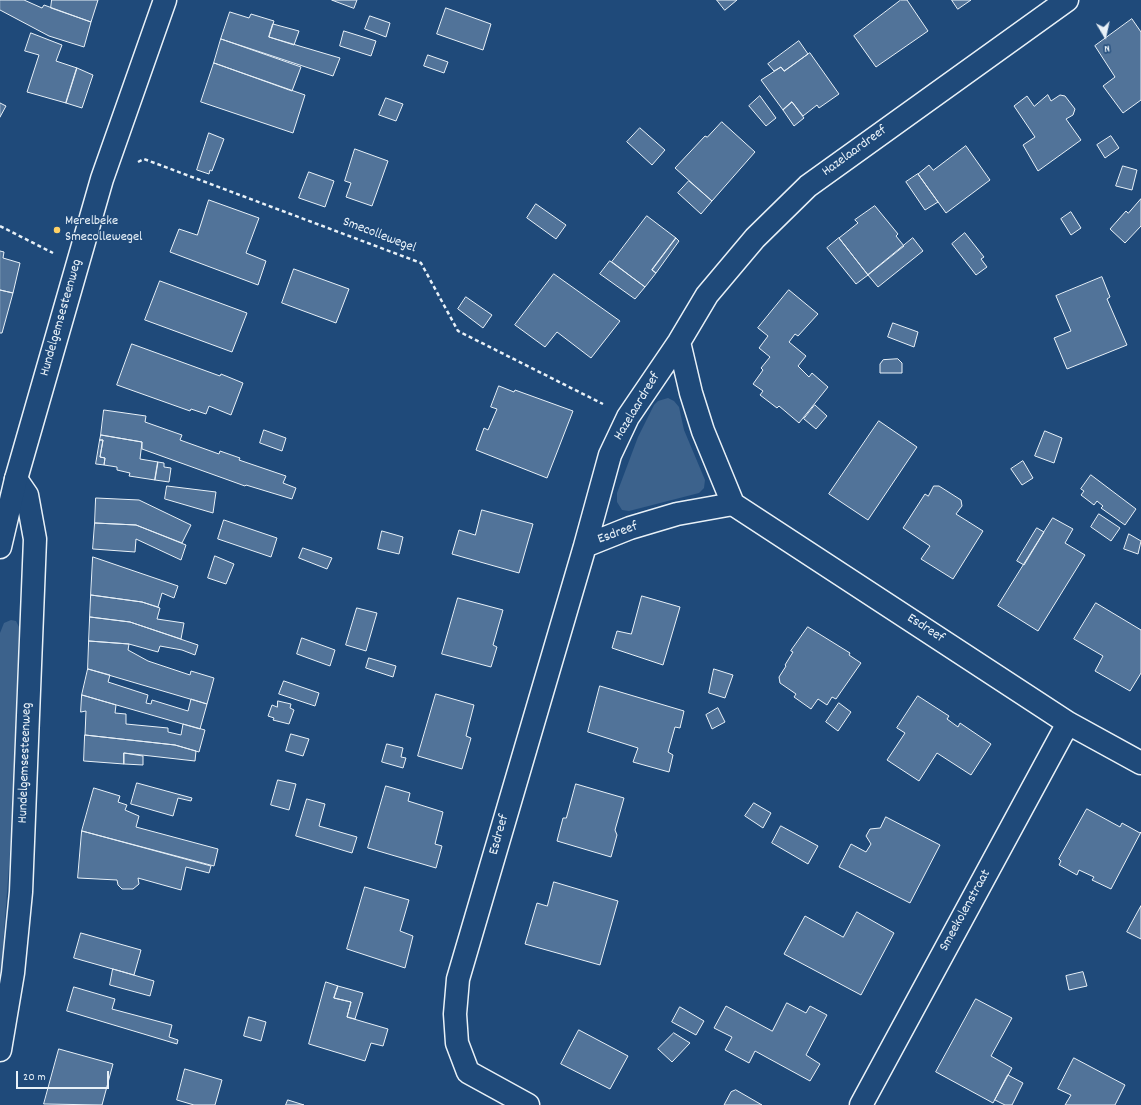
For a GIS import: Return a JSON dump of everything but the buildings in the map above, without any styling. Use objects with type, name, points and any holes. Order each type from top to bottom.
[{"type":"street","name":"Hundelgemsesteenweg","points":[[0,547],[16,479],[102,179],[165,0]]},
{"type":"street","name":"Hazelaardreef","points":[[586,546],[610,455],[628,417],[679,342],[707,295],[755,238],[808,186],[1067,0]]},
{"type":"street","points":[[679,342],[691,393],[703,430],[733,504]]},
{"type":"street","name":"Hundelgemsesteenweg","points":[[0,1050],[13,973],[21,892],[35,539],[27,495],[16,479]]},
{"type":"street","name":"Esdreef","points":[[528,1105],[468,1072],[457,1043],[455,1014],[458,979],[586,546],[630,528],[677,514],[733,504],[1068,723],[1141,763]]},
{"type":"street","name":"Smeekolenstraat","points":[[867,1103],[1068,723]]},
{"type":"path","name":"Smecollewegel","points":[[102,179],[144,159],[421,263],[458,331],[628,417]]},
{"type":"path","points":[[0,226],[77,265]]},
{"type":"shaded area","points":[[668,398],[674,401],[679,407],[684,430],[705,480],[704,488],[699,493],[629,511],[622,510],[617,502],[617,493],[638,437],[654,405],[658,401]]},
{"type":"shaded area","points":[[11,620],[16,621],[19,627],[10,852],[0,986],[0,633],[4,623]]},
{"type":"place","name":"Merelbeke Smecollewegel","points":[[57,230]]}]
